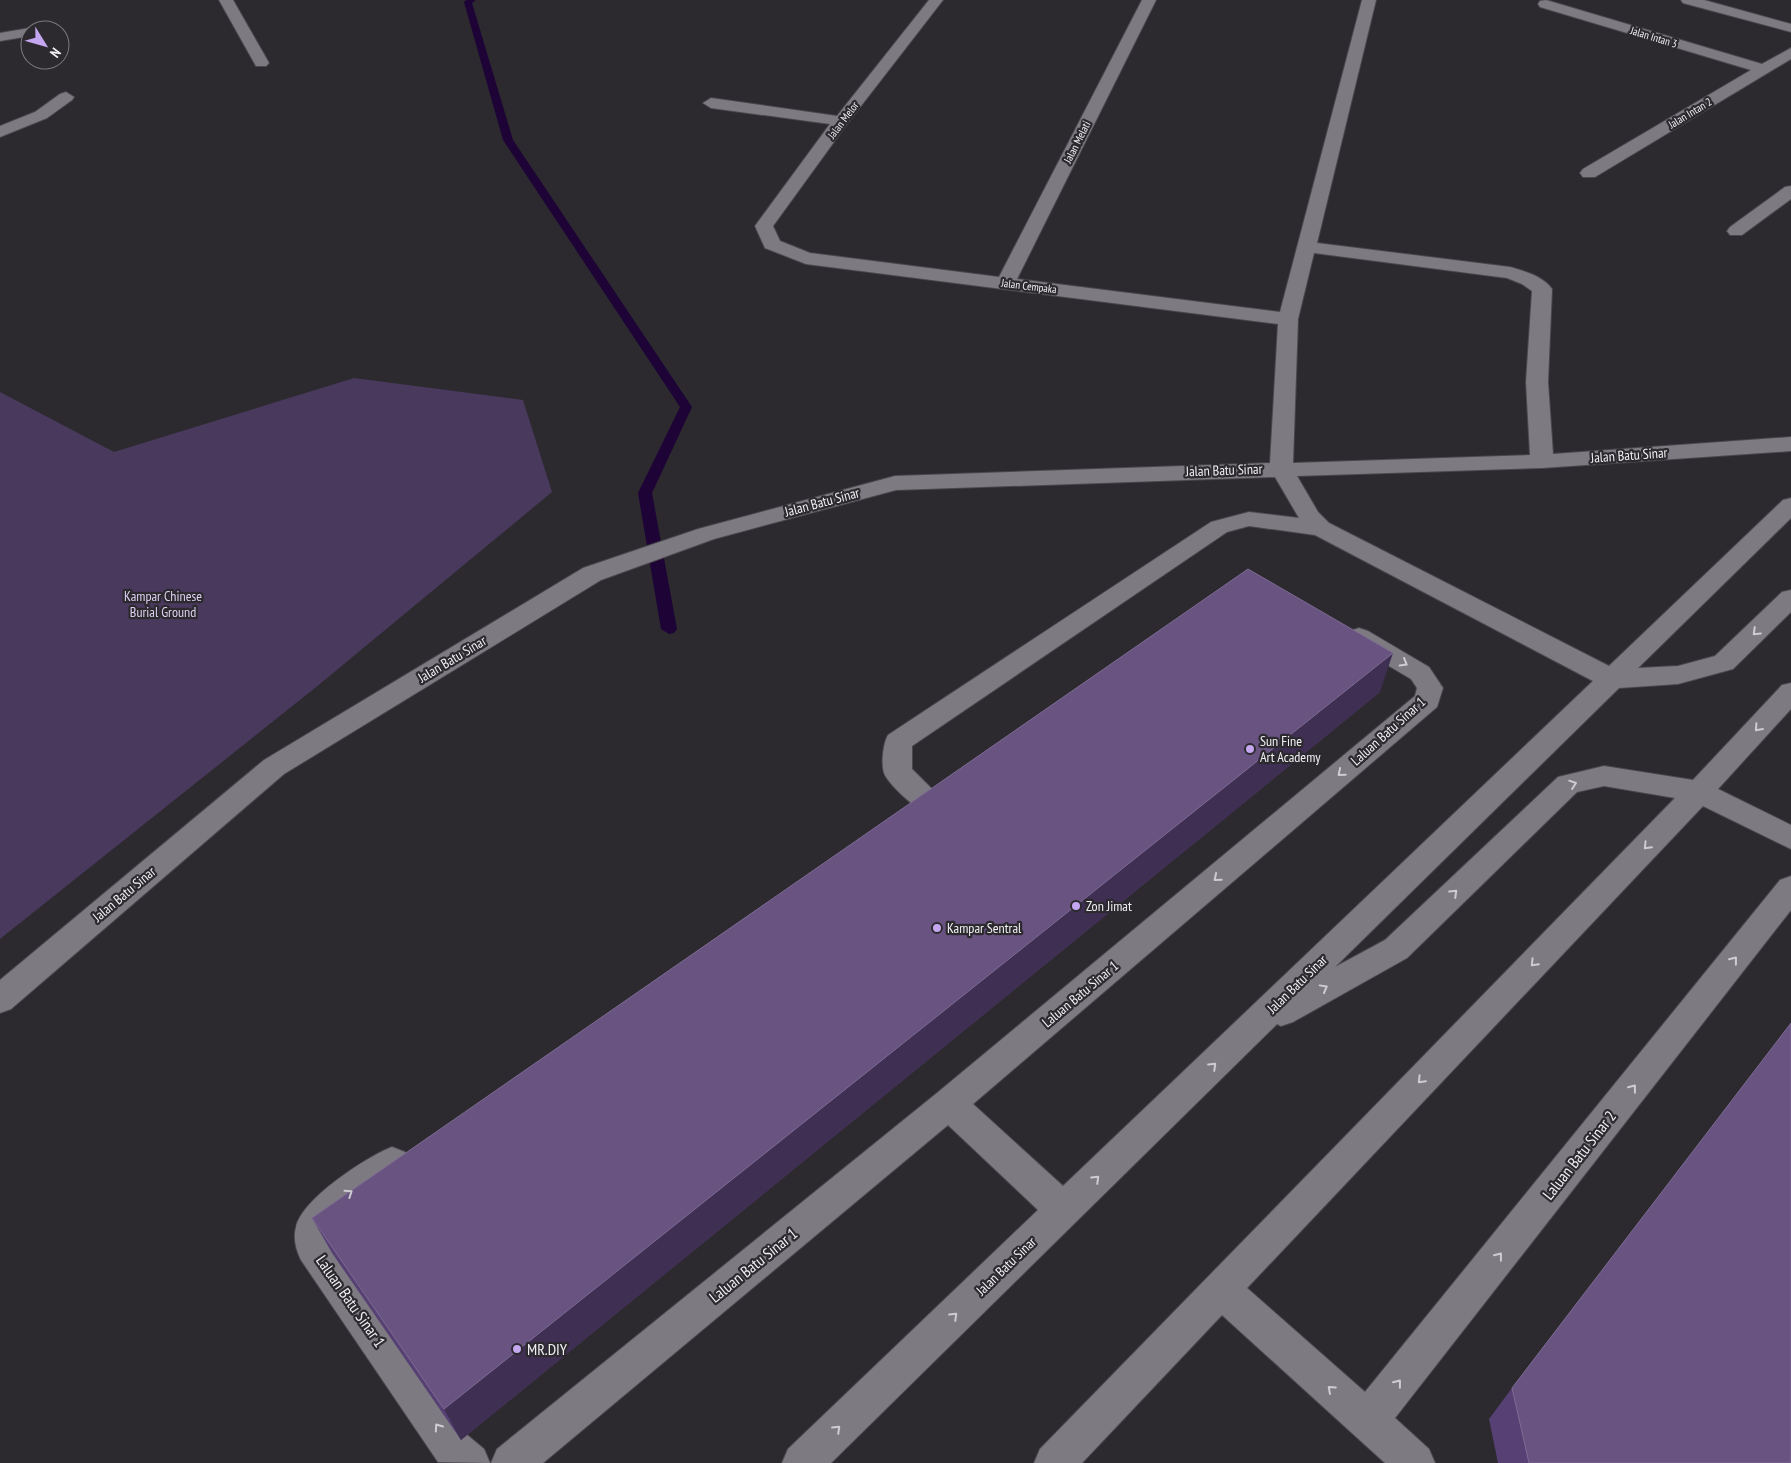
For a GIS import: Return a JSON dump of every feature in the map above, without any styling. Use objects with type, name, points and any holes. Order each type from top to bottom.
[{"type":"street","points":[[226,0],[261,63]]},
{"type":"street","name":"Jalan Melor","points":[[772,244],[764,226],[842,120],[936,0]]},
{"type":"street","name":"Jalan Melati","points":[[1005,283],[1149,0]]},
{"type":"street","points":[[1369,0],[1308,247],[1288,319],[1281,468],[1310,516],[1321,528],[1612,679],[1678,675],[1724,663],[1791,598]]},
{"type":"street","points":[[1688,0],[1791,28]]},
{"type":"street","name":"Jalan Intan 3","points":[[1545,4],[1764,69]]},
{"type":"street","points":[[0,37],[20,34]]},
{"type":"street","name":"Jalan Intan 2","points":[[1589,173],[1791,53]]},
{"type":"street","points":[[0,132],[41,115],[66,97]]},
{"type":"street","points":[[711,103],[842,120]]},
{"type":"street","points":[[1736,231],[1791,191]]},
{"type":"street","name":"Jalan Cempaka","points":[[772,244],[806,258],[1288,319]]},
{"type":"street","points":[[1308,247],[1510,273],[1529,280],[1542,289],[1537,382],[1542,461]]},
{"type":"street","name":"Jalan Batu Sinar","points":[[0,999],[274,767],[592,574],[706,534],[895,483],[1281,468],[1542,461],[1791,444]]},
{"type":"street","name":"Jalan Batu Sinar","points":[[802,1463],[1791,505]]},
{"type":"street","points":[[924,799],[898,772],[898,742],[1218,527],[1248,519],[1321,528]]},
{"type":"street","name":"Laluan Batu Sinar 1","points":[[511,1463],[949,1104],[1427,700],[1430,688],[1420,673],[1338,625]]},
{"type":"street","points":[[1054,1463],[1699,792],[1791,692]]},
{"type":"street","points":[[1251,1029],[1396,949],[1568,784],[1604,776],[1699,792],[1791,838]]},
{"type":"street","name":"Laluan Batu Sinar 2","points":[[1367,1421],[1791,888]]},
{"type":"street","points":[[949,1104],[1064,1210]]},
{"type":"street","name":"Laluan Batu Sinar 1","points":[[413,1148],[339,1199],[314,1227],[314,1248],[452,1448],[470,1463]]},
{"type":"street","points":[[1220,1289],[1415,1463]]},
{"type":"green space","name":"Kampar Chinese Burial Ground","points":[[354,378],[523,400],[552,492],[315,688],[0,939],[0,392],[114,452]]},
{"type":"building","points":[[1248,569],[1393,653],[444,1409],[312,1218]]},
{"type":"building","points":[[1791,1023],[1791,1463],[1529,1463],[1512,1388]]},
{"type":"waterway","points":[[472,0],[468,2],[508,140],[686,407],[645,493],[669,629]]},
{"type":"place","name":"Sun Fine Art Academy","points":[[1250,749]]},
{"type":"place","name":"Zon Jimat","points":[[1076,906]]},
{"type":"place","name":"Kampar Sentral","points":[[937,928]]},
{"type":"place","name":"MR.DIY","points":[[517,1349]]}]
